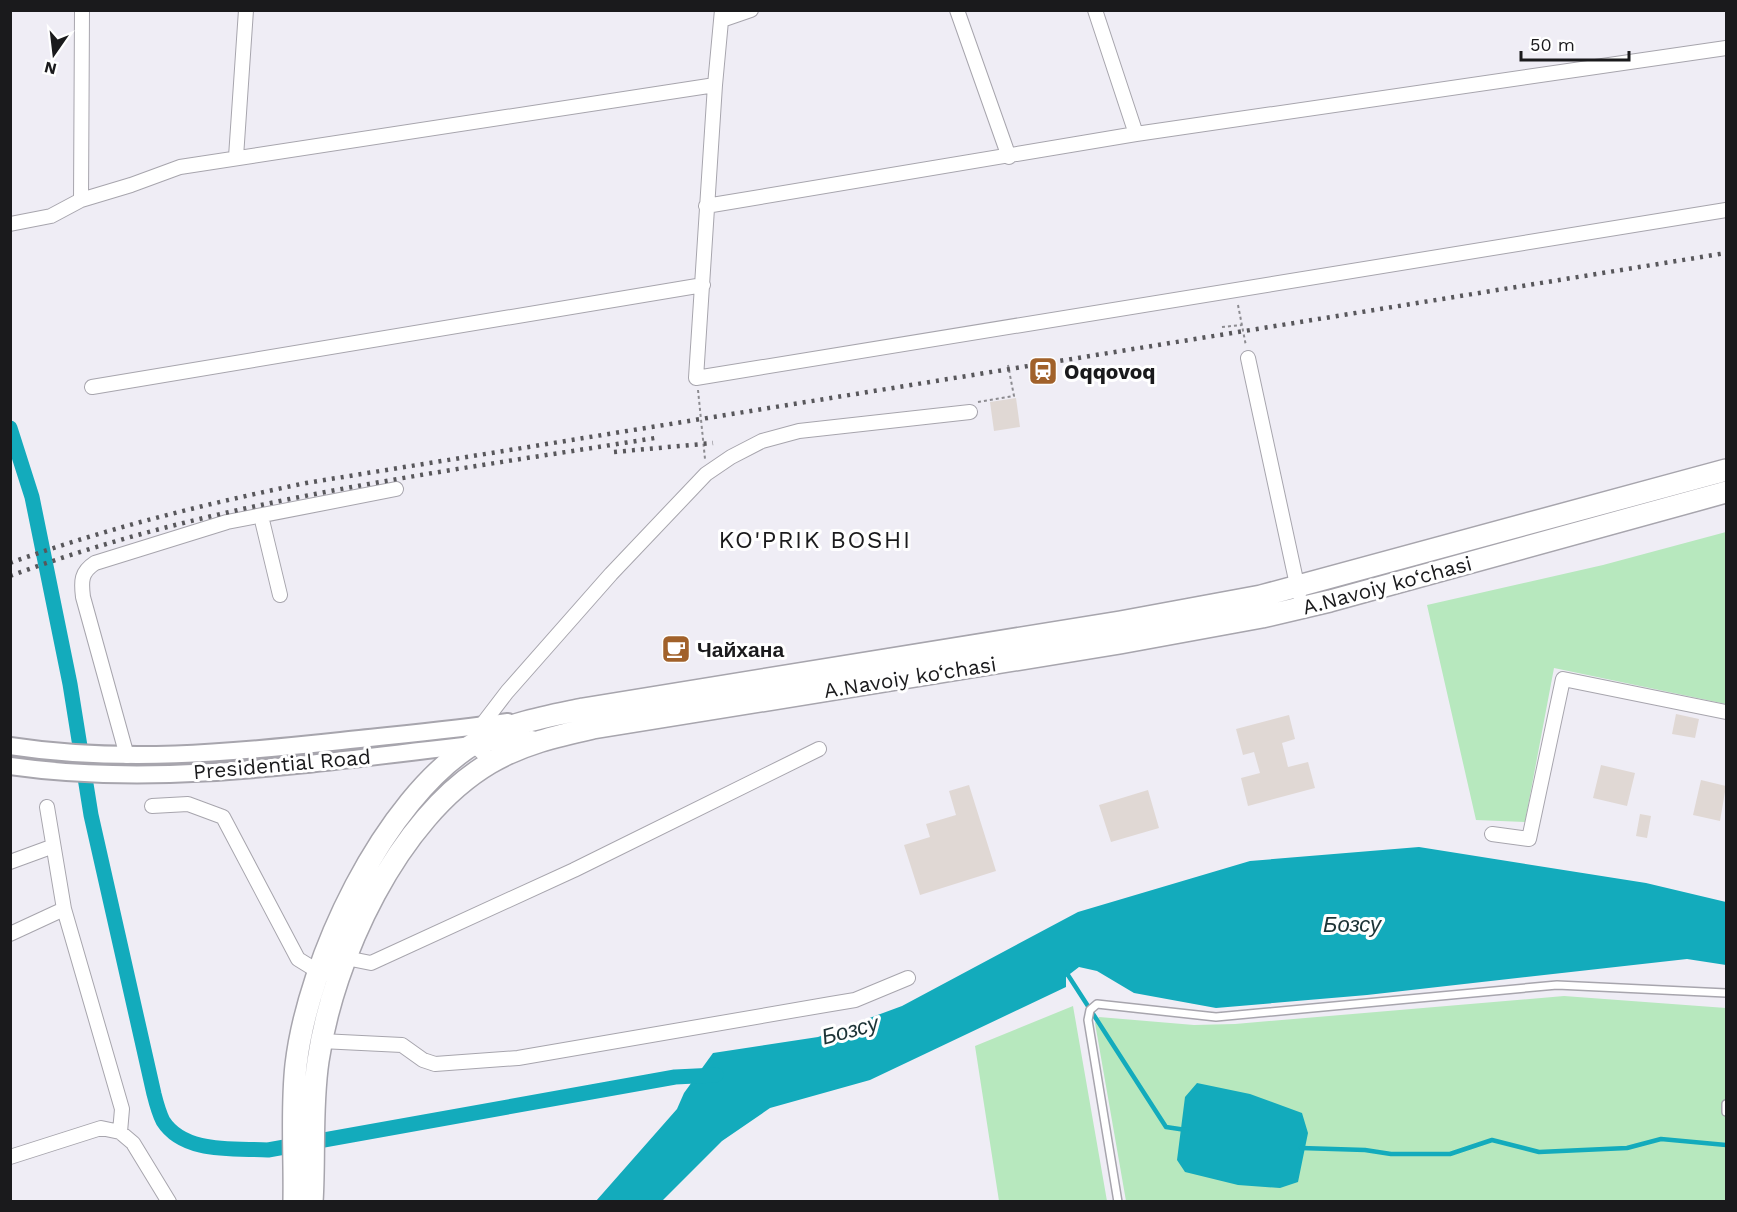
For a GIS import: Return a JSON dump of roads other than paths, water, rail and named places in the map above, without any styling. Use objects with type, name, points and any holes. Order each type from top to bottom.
[{"type":"main road","points":[[312,1202],[304,1168],[298,1054],[319,972],[354,890],[397,821],[431,780],[477,735],[541,717],[1120,622],[1262,607],[1299,598],[1321,582],[1726,470]]},
{"type":"main road","points":[[1678,483],[1684,505]]},
{"type":"main road","name":"A.Navoiy ko‘chasi","points":[[1299,598],[1330,601],[1726,492]]},
{"type":"main road","points":[[1321,582],[1320,594],[1330,601]]},
{"type":"main road","name":"A.Navoiy ko‘chasi","points":[[303,1115],[328,1009],[346,958],[377,893],[420,826],[458,786],[492,762],[517,749],[552,737],[593,728],[1120,643],[1262,607]]},
{"type":"main road","points":[[294,1202],[304,1168]]},
{"type":"street","points":[[81,200],[82,10]]},
{"type":"street","points":[[236,157],[246,10]]},
{"type":"street","points":[[751,10],[722,15],[706,206],[696,378],[1726,210]]},
{"type":"street","points":[[957,10],[1009,157]]},
{"type":"street","points":[[1095,10],[1136,134]]},
{"type":"street","points":[[706,206],[1136,134],[1726,48]]},
{"type":"street","points":[[10,224],[51,216],[81,200],[180,167],[715,85]]},
{"type":"street","points":[[92,387],[703,285]]},
{"type":"street","points":[[1248,358],[1299,598]]},
{"type":"street","points":[[492,762],[477,735],[507,692],[611,574],[706,474],[745,448],[781,435],[970,412]]},
{"type":"street","points":[[127,756],[83,597],[81,582],[85,569],[95,563],[227,522],[396,489]]},
{"type":"street","points":[[261,516],[280,595]]},
{"type":"street","points":[[1492,834],[1529,839],[1563,679],[1726,712]]},
{"type":"street","name":"Presidential Road","points":[[10,766],[111,775],[200,773],[289,766],[477,735]]},
{"type":"street","name":"Presidential Road","points":[[10,746],[108,757],[477,735],[552,737]]},
{"type":"street","points":[[346,958],[371,963],[574,870],[819,749]]},
{"type":"street","points":[[152,806],[188,804],[223,817],[298,959],[319,972]]},
{"type":"street","points":[[47,807],[51,847],[64,909],[122,1109],[120,1132]]},
{"type":"street","points":[[10,862],[51,847]]},
{"type":"street","points":[[10,934],[64,909]]},
{"type":"street","points":[[321,1041],[402,1045],[423,1060],[435,1064],[518,1058],[831,1004],[855,999],[908,978]]},
{"type":"street","points":[[10,1157],[101,1128],[120,1132],[133,1143],[169,1202]]},
{"type":"lane","points":[[1118,1202],[1088,1020],[1090,1010],[1097,1004],[1216,1017],[1557,985],[1726,993]]},
{"type":"lane","points":[[1726,1104],[1726,1112]]},
{"type":"water","name":"Бозсу","points":[[1419,847],[1646,883],[1726,902],[1726,965],[1687,959],[1367,995],[1216,1008],[1134,993],[1097,971],[1079,967],[1066,977],[1066,987],[870,1080],[770,1108],[722,1141],[662,1201],[596,1201],[677,1109],[684,1093],[713,1053],[818,1037],[902,1006],[1078,912],[1250,861]]},
{"type":"water","points":[[1197,1083],[1250,1094],[1302,1113],[1308,1133],[1298,1182],[1280,1188],[1238,1185],[1185,1172],[1177,1160],[1185,1097]]},
{"type":"waterway","points":[[10,428],[32,497],[70,684],[91,815],[154,1094],[163,1121],[172,1132],[183,1139],[211,1147],[268,1150],[675,1077],[716,1075]]},
{"type":"waterway","points":[[1066,972],[1166,1127],[1186,1130]]},
{"type":"waterway","points":[[1301,1148],[1365,1150],[1391,1154],[1450,1154],[1492,1140],[1539,1152],[1627,1148],[1661,1139],[1726,1145]]},
{"type":"railway","points":[[10,563],[46,550],[156,518],[306,483],[1726,253]]},
{"type":"railway","points":[[10,576],[89,549],[248,508],[410,477],[655,438]]},
{"type":"railway","points":[[614,452],[713,443]]},
{"type":"place","name":"Oqqovoq","points":[[1043,371]]},
{"type":"place","name":"Чайхана","points":[[676,649]]},
{"type":"district","name":"KO'PRIK BOSHI","points":[[815,540]]}]
